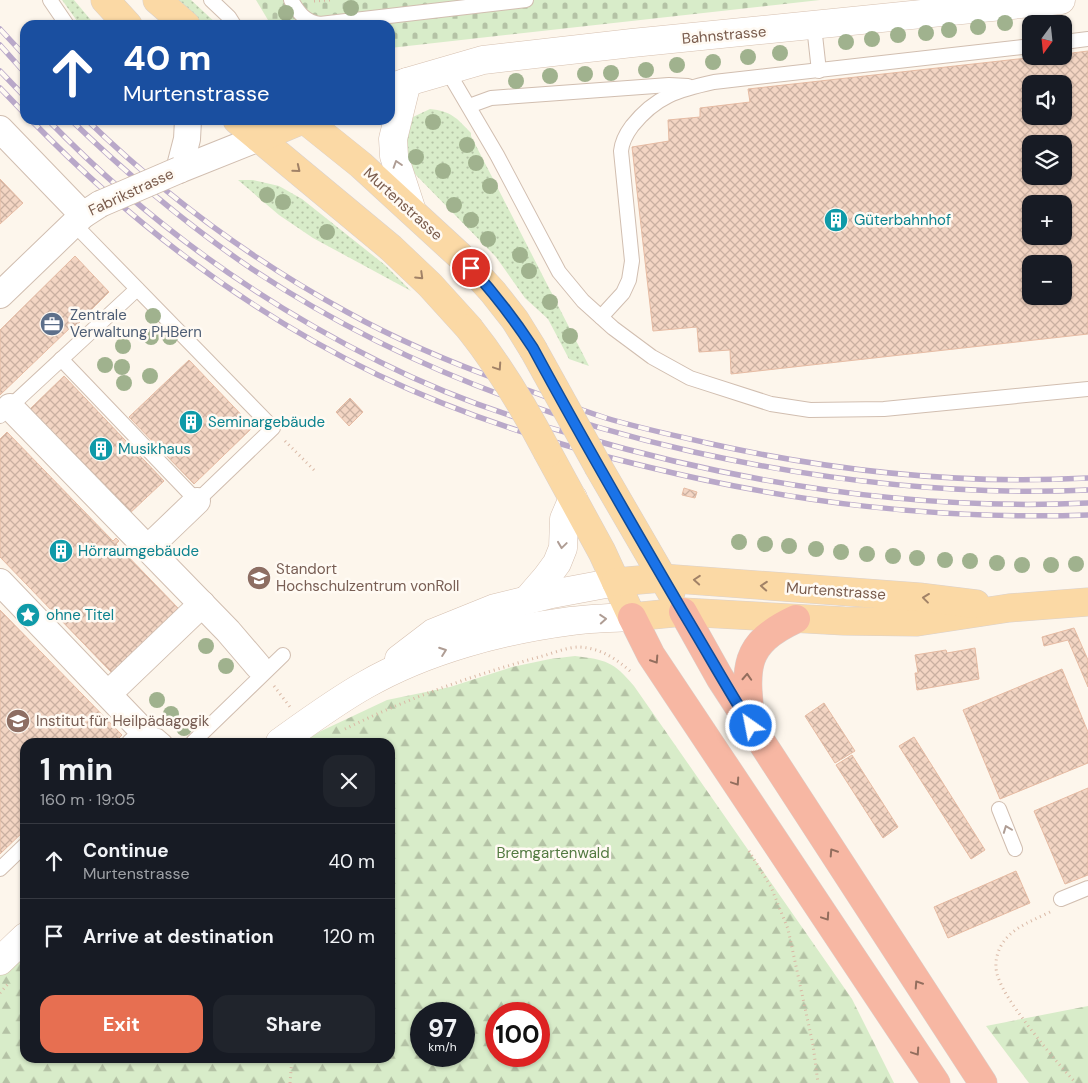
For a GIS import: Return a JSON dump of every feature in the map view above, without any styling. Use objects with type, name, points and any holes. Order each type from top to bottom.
[{"type":"highway","points":[[683,612],[720,678],[983,1083]]},
{"type":"highway","points":[[632,616],[651,654],[936,1083]]},
{"type":"highway","points":[[751,726],[747,682],[748,667],[754,653],[764,638],[777,628],[796,618]]},
{"type":"main road","points":[[106,0],[124,20]]},
{"type":"main road","points":[[157,0],[180,20]]},
{"type":"main road","name":"Bahnstrasse","points":[[398,85],[483,60],[1061,0]]},
{"type":"main road","points":[[398,85],[394,156],[412,211]]},
{"type":"main road","points":[[243,125],[392,248],[430,285],[469,328],[504,375],[524,409],[573,498],[632,616],[573,621],[488,637],[406,665],[366,684]]},
{"type":"main road","name":"Murtenstrasse","points":[[259,138],[291,125]]},
{"type":"main road","name":"Murtenstrasse","points":[[309,125],[361,165],[460,256],[493,292],[515,320],[533,348],[599,468],[683,612]]},
{"type":"main road","points":[[527,600],[557,563],[563,548],[564,519],[573,498]]},
{"type":"main road","name":"Murtenstrasse","points":[[616,582],[662,578],[920,597],[1009,608]]},
{"type":"main road","points":[[286,738],[335,703],[366,684],[433,633],[494,608],[616,582]]},
{"type":"main road","name":"Murtenstrasse","points":[[632,616],[683,612],[917,622],[1009,608],[1088,602]]},
{"type":"main road","points":[[0,961],[20,942]]},
{"type":"street","points":[[0,129],[85,214]]},
{"type":"street","points":[[179,170],[187,130]]},
{"type":"street","name":"Fabrikstrasse","points":[[0,295],[85,214],[179,170],[259,138]]},
{"type":"street","points":[[5,411],[148,548],[228,631],[264,673]]},
{"type":"street","points":[[148,548],[197,501]]},
{"type":"street","points":[[0,582],[108,694],[135,736]]},
{"type":"street","points":[[108,694],[202,604]]},
{"type":"lane","points":[[50,0],[64,20]]},
{"type":"lane","points":[[211,0],[231,20]]},
{"type":"lane","points":[[291,0],[301,15],[308,20]]},
{"type":"lane","points":[[353,20],[526,0]]},
{"type":"lane","points":[[814,26],[819,71]]},
{"type":"lane","points":[[1072,41],[1088,39]]},
{"type":"lane","points":[[602,317],[623,293],[629,280],[632,261],[621,144],[641,116],[658,101],[675,92],[714,82],[1022,47]]},
{"type":"lane","points":[[446,70],[469,106],[559,272],[582,301],[652,357],[690,378],[771,404],[810,410],[884,409],[1088,389]]},
{"type":"lane","points":[[469,106],[491,98],[669,84],[693,87]]},
{"type":"lane","points":[[61,359],[197,501],[273,428],[137,289],[85,214]]},
{"type":"lane","points":[[5,411],[137,289]]},
{"type":"lane","points":[[197,738],[283,655]]},
{"type":"lane","points":[[135,736],[158,736],[160,738]]},
{"type":"lane","points":[[999,809],[1015,849]]},
{"type":"lane","points":[[0,870],[20,850]]},
{"type":"lane","points":[[1061,899],[1088,888]]},
{"type":"path","points":[[314,0],[314,2],[330,0]]},
{"type":"path","points":[[273,428],[316,472]]},
{"type":"path","points":[[343,730],[378,713],[500,668],[577,647],[601,651],[633,673]]},
{"type":"path","points":[[264,673],[293,712]]},
{"type":"path","points":[[748,849],[771,887],[788,929],[813,1045],[818,1083]]},
{"type":"path","points":[[1061,899],[1051,912],[1016,929],[1010,934],[998,951],[996,965],[998,976],[1013,1006],[1056,1062],[1076,1083]]},
{"type":"path","points":[[290,1083],[292,1063]]},
{"type":"green space","points":[[62,0],[74,0],[91,20],[76,20]]},
{"type":"green space","points":[[175,0],[191,0],[213,20],[199,20]]},
{"type":"green space","points":[[256,0],[820,0],[395,47],[395,20],[268,20]]},
{"type":"green space","points":[[430,109],[443,111],[453,116],[471,133],[589,366],[569,359],[548,319],[525,298],[496,257],[415,174],[405,154],[407,125],[413,117]]},
{"type":"green space","points":[[238,180],[253,180],[279,186],[302,199],[385,265],[411,291],[313,238],[279,215]]},
{"type":"green space","name":"Bremgartenwald","points":[[575,656],[608,663],[620,671],[634,686],[852,999],[894,1083],[0,1083],[0,975],[20,957],[20,1063],[395,1063],[395,738],[310,738],[387,700],[450,687],[512,667]]},
{"type":"green space","points":[[1088,1006],[1088,1083],[1029,1083],[986,1026]]},
{"type":"building","name":"Güterbahnhof","points":[[1088,51],[1088,334],[731,374],[730,350],[699,352],[697,327],[653,331],[632,147],[669,141],[668,120],[700,117],[700,108],[750,102],[748,89],[1022,59],[1022,65],[1072,65],[1072,53]]},
{"type":"building","points":[[0,179],[23,203],[0,224]]},
{"type":"building","points":[[75,256],[109,292],[77,325],[72,326],[0,395],[0,330]]},
{"type":"building","name":"Seminargebäude","points":[[189,360],[253,427],[194,484],[129,417]]},
{"type":"building","name":"Musikhaus","points":[[64,376],[164,481],[129,514],[29,410]]},
{"type":"building","points":[[350,398],[363,412],[349,426],[336,412]]},
{"type":"building","name":"Hörraumgebäude","points":[[7,432],[113,541],[116,538],[119,541],[116,544],[178,608],[112,673],[0,557],[0,439]]},
{"type":"building","points":[[684,488],[697,492],[695,498],[682,495]]},
{"type":"building","points":[[0,610],[122,735],[119,738],[20,738],[20,835],[0,854]]},
{"type":"building","points":[[1074,628],[1088,660],[1088,687],[1068,640],[1044,646],[1042,637]]},
{"type":"building","points":[[975,648],[979,679],[917,690],[915,673],[918,673],[915,655],[946,650],[947,653]]},
{"type":"building","points":[[1062,669],[1088,732],[1088,763],[1000,799],[963,710]]},
{"type":"building","points":[[824,703],[855,751],[835,763],[805,716]]},
{"type":"building","points":[[914,737],[985,850],[971,859],[899,746]]},
{"type":"building","points":[[852,755],[898,827],[883,838],[836,765]]},
{"type":"building","points":[[1088,788],[1088,875],[1065,884],[1034,811]]},
{"type":"building","points":[[1016,871],[1030,903],[948,938],[934,907]]},
{"type":"railway","points":[[0,29],[20,51]]},
{"type":"railway","points":[[0,45],[20,67]]},
{"type":"railway","points":[[0,71],[20,92]]},
{"type":"railway","points":[[0,88],[20,109]]},
{"type":"railway","points":[[36,125],[69,158],[150,229],[237,294],[330,350],[378,375],[443,404],[510,428],[579,449],[703,480],[758,490],[812,499],[921,512],[976,515],[1088,515]]},
{"type":"railway","points":[[53,125],[123,191],[163,224],[246,285],[334,338],[380,362],[483,406],[533,423],[641,453],[704,468],[830,491],[959,503],[1088,503]]},
{"type":"railway","points":[[76,125],[158,198],[204,235],[252,269],[303,301],[410,357],[465,381],[521,402],[636,438],[694,452],[792,471],[890,484],[939,488],[989,491],[1088,490]]},
{"type":"railway","points":[[92,125],[116,148],[210,225],[277,271],[312,292],[369,324],[438,356],[597,415],[618,422],[754,453],[849,468],[896,474],[944,477],[1040,480],[1088,478]]},
{"type":"place","name":"Güterbahnhof","points":[[836,220]]},
{"type":"place","name":"Zentrale Verwaltung PHBern","points":[[52,324]]},
{"type":"place","name":"Seminargebäude","points":[[191,422]]},
{"type":"place","name":"Musikhaus","points":[[101,449]]},
{"type":"place","name":"Hörraumgebäude","points":[[61,551]]},
{"type":"place","name":"Standort Hochschulzentrum vonRoll","points":[[259,578]]},
{"type":"place","name":"ohne Titel","points":[[28,615]]},
{"type":"place","name":"Institut für Heilpädagogik","points":[[18,721]]},
{"type":"route","points":[[471,268],[515,320],[533,348],[635,533],[720,678],[751,726]]}]
